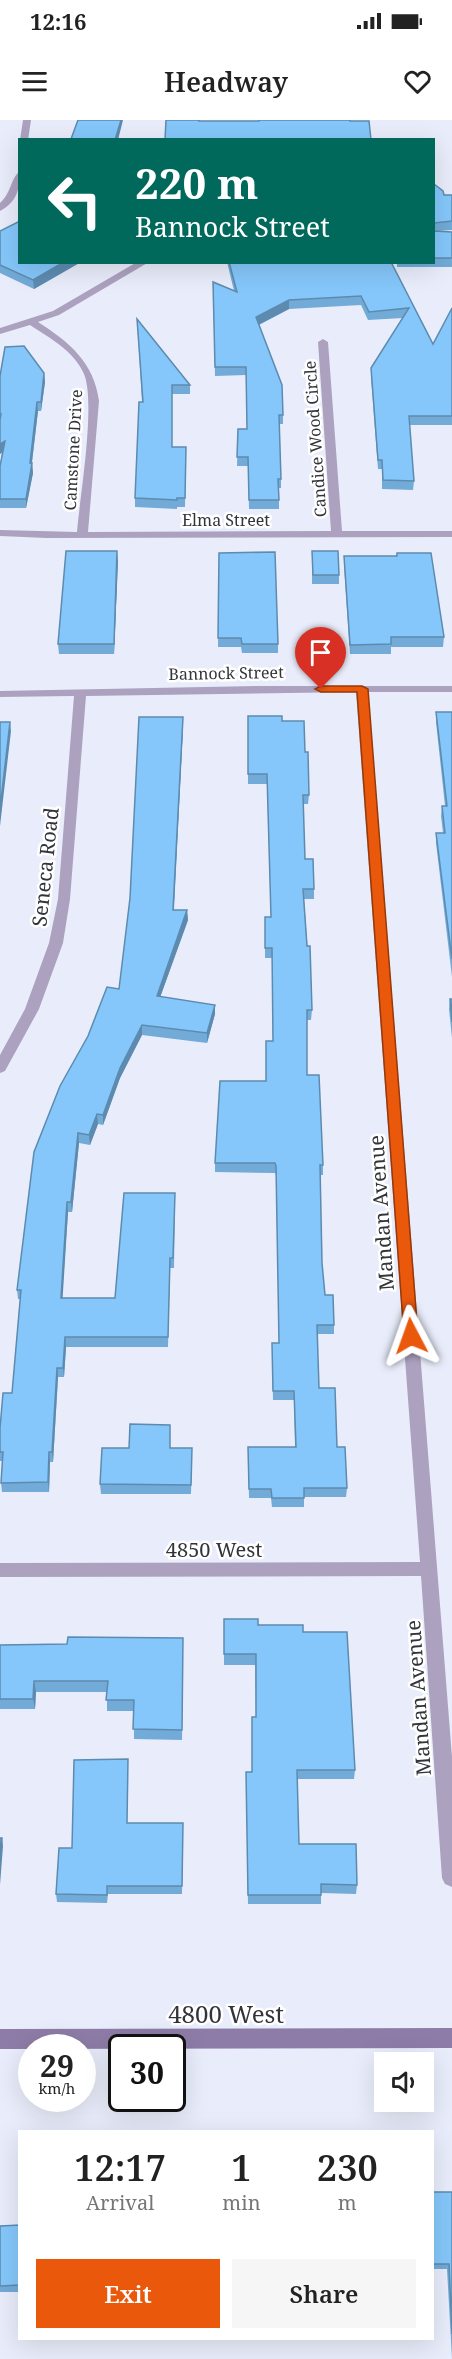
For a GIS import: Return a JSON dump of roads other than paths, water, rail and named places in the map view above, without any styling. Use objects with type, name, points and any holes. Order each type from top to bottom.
[{"type":"main road","name":"4800 West","points":[[0,2039],[452,2038]]},
{"type":"street","points":[[24,138],[27,120]]},
{"type":"street","points":[[0,208],[12,197],[18,179]]},
{"type":"street","points":[[0,331],[56,313],[141,264]]},
{"type":"street","name":"Camstone Drive","points":[[32,322],[72,350],[87,369],[91,379],[93,401],[82,535]]},
{"type":"street","name":"Candice Wood Circle","points":[[323,342],[337,535]]},
{"type":"street","name":"Elma Street","points":[[0,533],[82,535],[452,534]]},
{"type":"street","name":"Mandan Avenue","points":[[362,689],[452,1878]]},
{"type":"street","name":"Bannock Street","points":[[0,694],[452,689]]},
{"type":"street","name":"Seneca Road","points":[[0,1068],[32,1009],[56,943],[64,899],[80,693]]},
{"type":"street","name":"4850 West","points":[[0,1570],[429,1569]]}]
